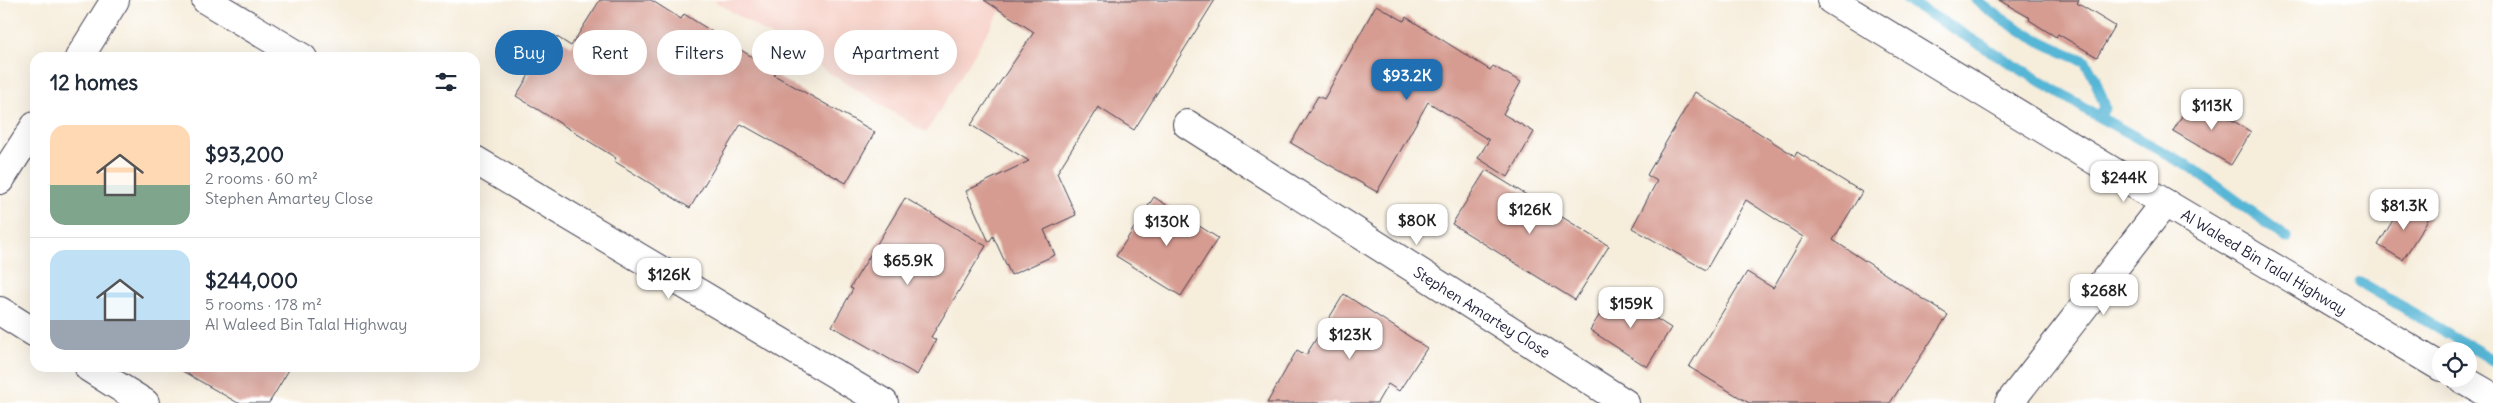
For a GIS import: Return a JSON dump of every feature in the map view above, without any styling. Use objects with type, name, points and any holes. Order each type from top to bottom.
[{"type":"street","points":[[82,52],[115,0]]},
{"type":"street","points":[[206,0],[293,52]]},
{"type":"street","name":"Al Waleed Bin Talal Highway","points":[[1831,0],[2165,203],[2432,361]]},
{"type":"street","name":"Stephen Amartey Close","points":[[1187,124],[1626,403]]},
{"type":"street","points":[[0,180],[30,134]]},
{"type":"street","points":[[480,163],[884,403]]},
{"type":"street","points":[[2009,403],[2165,203]]},
{"type":"street","points":[[0,311],[30,331]]},
{"type":"street","points":[[95,372],[145,403]]},
{"type":"street","points":[[2476,387],[2493,397]]},
{"type":"shaded area","points":[[713,0],[1007,0],[926,133],[824,69],[824,30],[761,30]]},
{"type":"building","points":[[600,0],[651,0],[681,19],[684,14],[709,30],[657,30],[657,75],[742,75],[742,51],[752,57],[752,75],[774,75],[875,132],[846,183],[741,124],[690,208],[614,161],[616,158],[516,96],[529,75],[563,75],[563,41],[571,46],[573,43],[573,75],[647,75],[647,30],[581,30]]},
{"type":"building","points":[[984,0],[1215,0],[1134,130],[1098,107],[1057,173],[1076,215],[1044,230],[1055,255],[1011,275],[993,236],[989,242],[966,191],[1029,161],[971,125],[1034,32]]},
{"type":"building","points":[[1999,0],[2079,0],[2077,3],[2115,26],[2097,57],[2058,34],[2056,37],[2029,20],[2030,18]]},
{"type":"building","points":[[1376,5],[1404,21],[1406,17],[1490,70],[1493,66],[1521,82],[1503,114],[1534,132],[1508,177],[1478,158],[1489,140],[1428,102],[1377,192],[1291,143],[1318,96],[1324,99]]},
{"type":"building","points":[[1695,92],[1795,156],[1797,152],[1862,192],[1833,240],[1948,315],[1890,403],[1749,403],[1689,367],[1747,272],[1773,288],[1803,237],[1746,200],[1706,270],[1632,228],[1657,181],[1647,175]]},
{"type":"building","points":[[2194,96],[2251,132],[2231,165],[2173,131]]},
{"type":"building","points":[[1486,170],[1609,246],[1575,300],[1452,224]]},
{"type":"building","points":[[1154,197],[1218,238],[1181,296],[1116,256]]},
{"type":"building","points":[[905,198],[986,246],[931,337],[936,340],[917,375],[832,326],[853,289],[850,288]]},
{"type":"building","points":[[2404,202],[2429,218],[2403,260],[2378,245]]},
{"type":"building","points":[[1614,292],[1671,328],[1647,367],[1590,330]]},
{"type":"building","points":[[1344,294],[1427,348],[1399,391],[1388,384],[1377,403],[1267,403],[1297,350],[1306,355]]},
{"type":"building","points":[[184,372],[288,372],[269,403],[238,403]]},
{"type":"waterway","points":[[1907,0],[2099,117],[2192,168],[2287,238]]},
{"type":"waterway","points":[[1976,0],[2028,35],[2085,61],[2094,77],[2105,107],[2099,117]]},
{"type":"waterway","points":[[2360,282],[2493,360]]}]
